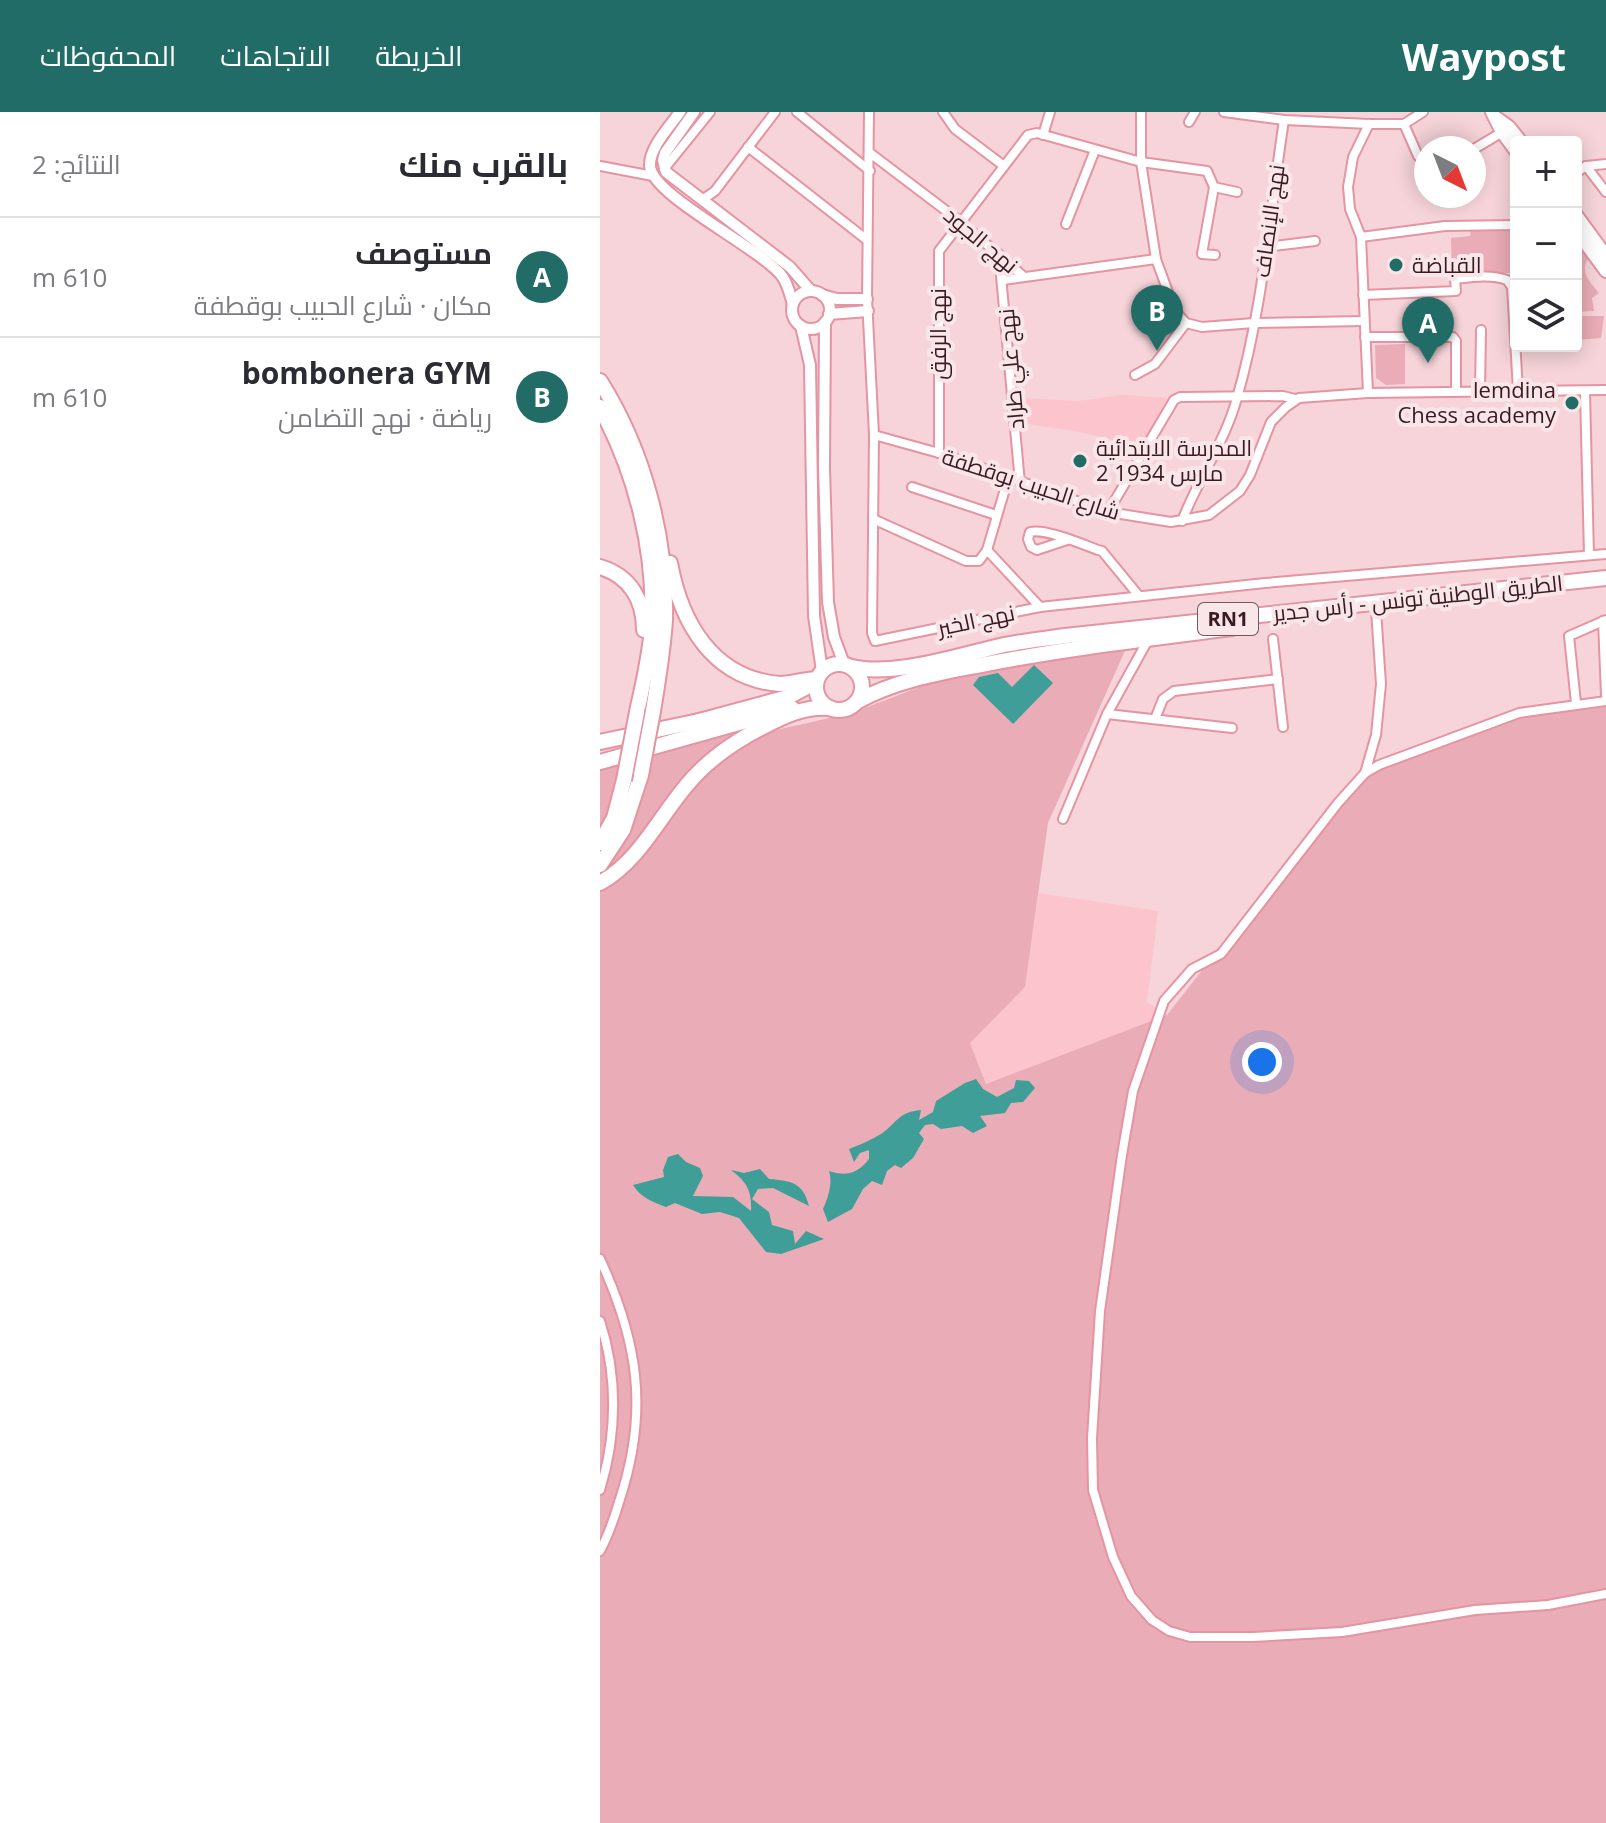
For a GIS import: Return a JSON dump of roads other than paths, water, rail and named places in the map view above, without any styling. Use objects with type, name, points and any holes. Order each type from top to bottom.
[{"type":"main road","points":[[1495,114],[1510,138]]},
{"type":"main road","points":[[1506,130],[1514,136]]},
{"type":"main road","points":[[1582,223],[1606,256]]},
{"type":"main road","points":[[1582,238],[1606,271]]},
{"type":"main road","points":[[600,381],[631,442],[683,611],[696,636],[707,650],[740,674],[757,680],[788,684],[818,677],[817,694],[826,705]]},
{"type":"main road","points":[[600,407],[627,465],[647,551],[652,628],[617,809],[600,843]]},
{"type":"main road","points":[[600,865],[623,830],[641,775],[663,649],[665,609],[662,560],[651,502]]},
{"type":"main road","points":[[600,567],[619,576],[638,596],[644,620],[643,684]]},
{"type":"main road","name":"الطريق الوطنية تونس - رأس جدير","points":[[848,665],[872,672],[1065,636],[1606,578]]},
{"type":"main road","name":"الطريق الوطنية تونس - رأس جدير","points":[[858,701],[892,684],[1064,649],[1376,610],[1606,588]]},
{"type":"main road","name":"RN1","points":[[600,749],[788,697],[830,665],[848,665]]},
{"type":"main road","points":[[848,665],[862,680],[858,701]]},
{"type":"main road","name":"RN1","points":[[600,762],[811,702],[845,709],[858,701]]},
{"type":"main road","points":[[600,883],[633,857],[684,788],[717,756],[742,738],[786,716],[813,706],[826,705]]},
{"type":"main road","points":[[600,742],[704,720]]},
{"type":"main road","points":[[600,831],[624,780]]},
{"type":"street","points":[[680,112],[652,154],[650,164],[653,176],[675,197],[767,262],[783,278],[793,304],[794,319],[801,326],[814,329],[827,318],[868,311]]},
{"type":"street","points":[[694,112],[665,153],[664,169],[790,267],[828,304],[824,468],[828,602],[834,637],[848,665]]},
{"type":"street","points":[[664,169],[710,112]]},
{"type":"street","points":[[702,200],[715,191],[775,112]]},
{"type":"street","points":[[797,112],[870,171]]},
{"type":"street","name":"نهج الخير","points":[[869,112],[867,299],[874,435],[872,633],[875,641],[1040,607],[1606,554]]},
{"type":"street","points":[[943,112],[955,129],[1004,166]]},
{"type":"street","points":[[1050,112],[1043,135],[1141,162],[1205,170],[1211,176],[1214,187],[1202,254],[1215,255]]},
{"type":"street","points":[[1141,112],[1141,162],[1156,259],[1175,311],[1186,323],[1202,327],[1364,321]]},
{"type":"street","points":[[1189,122],[1195,112]]},
{"type":"street","points":[[1224,112],[1284,120],[1369,124],[1404,124],[1423,112]]},
{"type":"street","name":"نهج الإنصاف","points":[[1182,521],[1220,443],[1238,396],[1254,323],[1284,120]]},
{"type":"street","points":[[1368,393],[1361,237],[1349,203],[1348,181],[1353,157],[1369,124]]},
{"type":"street","points":[[1404,124],[1414,149]]},
{"type":"street","points":[[1486,142],[1506,130]]},
{"type":"street","name":"نهج الرفق","points":[[939,453],[941,248],[1028,135],[1043,135]]},
{"type":"street","points":[[748,147],[867,240]]},
{"type":"street","points":[[1066,224],[1095,150]]},
{"type":"street","name":"نهج الجود","points":[[870,153],[961,222],[1023,276],[1156,259]]},
{"type":"street","points":[[1582,169],[1606,164]]},
{"type":"street","points":[[600,166],[653,176]]},
{"type":"street","points":[[1586,166],[1606,192]]},
{"type":"street","points":[[1214,187],[1237,192]]},
{"type":"street","points":[[1361,237],[1445,226],[1510,225]]},
{"type":"street","points":[[1266,247],[1315,241]]},
{"type":"street","name":"نهج علي طراد","points":[[999,254],[1020,483]]},
{"type":"street","points":[[1003,280],[1023,276]]},
{"type":"street","points":[[1363,295],[1456,291],[1455,279],[1467,277],[1507,280],[1512,287],[1518,391]]},
{"type":"street","points":[[793,304],[802,293],[837,299],[867,299]]},
{"type":"street","points":[[1135,375],[1155,364],[1186,323]]},
{"type":"street","points":[[801,326],[810,365],[814,616],[818,677]]},
{"type":"street","points":[[1480,391],[1481,330]]},
{"type":"street","points":[[1365,337],[1453,337],[1456,341],[1456,392]]},
{"type":"street","points":[[1108,512],[1174,400],[1180,397],[1283,396],[1295,399],[1368,393],[1606,390]]},
{"type":"street","points":[[1585,392],[1589,555]]},
{"type":"street","name":"شارع الحبيب بوقطفة","points":[[874,435],[939,453],[1108,512],[1149,521],[1182,521],[1209,515],[1240,491],[1255,463],[1266,430],[1295,399]]},
{"type":"street","points":[[873,519],[966,561],[979,561],[987,550],[1008,479]]},
{"type":"street","points":[[912,487],[996,515]]},
{"type":"street","points":[[1067,540],[1102,551],[1139,596]]},
{"type":"street","points":[[987,550],[1040,607]]},
{"type":"street","points":[[1365,773],[1376,735],[1381,684],[1376,610]]},
{"type":"street","points":[[1576,703],[1569,636],[1605,620],[1606,695]]},
{"type":"street","points":[[1063,819],[1107,714],[1149,639]]},
{"type":"street","points":[[1273,639],[1283,727]]},
{"type":"street","points":[[1155,719],[1163,699],[1174,691],[1278,679]]},
{"type":"street","points":[[1606,701],[1519,713],[1365,773],[1338,803],[1221,954],[1192,969],[1164,1001],[1133,1091],[1122,1155],[1100,1311],[1092,1438],[1093,1490],[1113,1557],[1131,1596],[1152,1620],[1169,1631],[1190,1637],[1342,1632],[1475,1610],[1548,1605],[1606,1594]]},
{"type":"street","points":[[1107,714],[1232,728]]},
{"type":"street","points":[[600,1259],[632,1347],[637,1391],[633,1457],[600,1551]]},
{"type":"street","points":[[600,1321],[613,1391],[613,1429],[600,1490]]},
{"type":"water","points":[[1034,665],[1053,683],[1013,724],[973,685],[979,677],[998,673],[1012,687]]},
{"type":"water","points":[[976,1079],[983,1089],[997,1097],[1014,1088],[1016,1080],[1029,1081],[1035,1088],[1023,1102],[1011,1103],[1005,1113],[980,1116],[987,1126],[973,1133],[962,1126],[941,1129],[933,1124],[925,1125],[919,1133],[924,1139],[913,1158],[901,1168],[895,1165],[887,1171],[882,1185],[872,1181],[863,1189],[852,1209],[828,1222],[823,1209],[829,1190],[829,1171],[841,1174],[852,1172],[869,1159],[869,1150],[860,1153],[854,1162],[849,1149],[881,1134],[907,1113],[921,1110],[919,1120],[933,1112],[936,1101]]},
{"type":"water","points":[[678,1154],[686,1162],[700,1168],[703,1176],[693,1196],[733,1197],[751,1211],[747,1188],[731,1170],[744,1173],[760,1169],[769,1179],[795,1184],[800,1187],[809,1206],[773,1188],[758,1189],[752,1199],[769,1212],[772,1225],[793,1231],[795,1244],[806,1231],[824,1239],[781,1254],[766,1252],[739,1218],[720,1212],[702,1214],[675,1203],[666,1207],[648,1199],[636,1189],[633,1185],[664,1177],[668,1157]]},
{"type":"place","name":"القباضة","points":[[1396,265]]},
{"type":"place","name":"bombonera GYM","points":[[1157,351]]},
{"type":"place","name":"مستوصف","points":[[1428,363]]},
{"type":"place","name":"lemdina Chess academy","points":[[1572,403]]},
{"type":"place","name":"المدرسة الابتدائية 2 مارس 1934","points":[[1080,461]]}]
